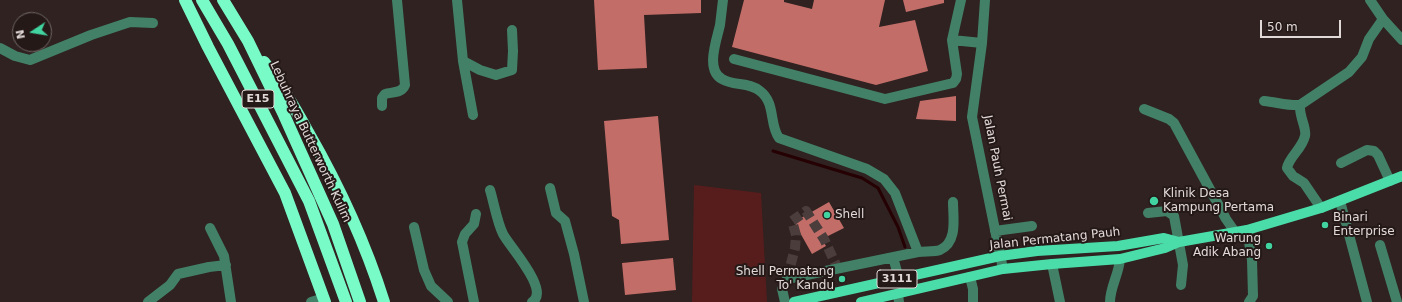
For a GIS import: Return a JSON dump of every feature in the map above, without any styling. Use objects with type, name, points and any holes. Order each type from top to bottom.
[{"type":"highway","points":[[184,0],[285,193],[324,300]]},
{"type":"highway","name":"E15","points":[[202,0],[228,44],[309,201],[346,302]]},
{"type":"highway","name":"Lebuhraya Butterworth Kulim","points":[[223,0],[248,41],[321,196],[333,224],[360,302]]},
{"type":"highway","points":[[248,41],[291,101],[324,159],[361,238],[384,302]]},
{"type":"main road","name":"Jalan Permatang Pauh","points":[[861,302],[898,298],[1003,269],[1120,259],[1165,248],[1179,242],[1246,230],[1321,208],[1402,176]]},
{"type":"main road","name":"Jalan Permatang Pauh","points":[[794,302],[1000,256],[1037,251],[1118,246],[1164,238],[1179,242]]},
{"type":"street","points":[[382,106],[382,98],[385,94],[401,90],[405,85],[397,0]]},
{"type":"street","points":[[457,0],[463,61],[473,116]]},
{"type":"street","points":[[723,0],[713,59],[715,74],[722,80],[751,86],[760,91],[768,101],[773,116],[775,132],[779,138],[867,169],[884,179],[895,193],[918,252]]},
{"type":"street","points":[[734,60],[885,99],[953,83],[957,74],[952,40],[961,0]]},
{"type":"street","name":"Jalan Pauh Permai","points":[[985,0],[982,43],[972,117],[1003,269]]},
{"type":"street","points":[[1370,0],[1383,19],[1402,40]]},
{"type":"street","points":[[1264,101],[1280,102],[1291,106],[1300,105],[1350,72],[1362,57],[1369,39],[1383,19]]},
{"type":"street","points":[[0,48],[15,56],[30,60],[91,35],[130,22],[153,23]]},
{"type":"street","points":[[463,61],[496,76],[512,70],[512,30]]},
{"type":"street","points":[[952,40],[982,43]]},
{"type":"street","points":[[1300,105],[1300,115],[1306,135],[1301,147],[1288,162],[1287,168],[1293,176],[1304,183],[1321,208]]},
{"type":"street","points":[[1144,109],[1169,119],[1174,123],[1226,220],[1235,232]]},
{"type":"street","points":[[1341,163],[1367,150],[1374,151],[1378,155],[1390,181]]},
{"type":"street","points":[[550,188],[556,213],[565,221],[574,254],[584,302]]},
{"type":"street","points":[[490,190],[503,233],[509,244],[517,252],[527,267],[536,288],[537,296],[532,302]]},
{"type":"street","points":[[1340,201],[1367,302]]},
{"type":"street","points":[[785,302],[782,289],[787,279],[918,252],[939,250],[947,246],[952,238],[953,202]]},
{"type":"street","points":[[1148,213],[1167,211],[1174,216],[1183,265],[1181,285]]},
{"type":"street","points":[[474,302],[462,242],[465,234],[474,224],[476,214]]},
{"type":"street","points":[[414,226],[424,270],[431,286],[448,302]]},
{"type":"street","points":[[995,231],[1032,226]]},
{"type":"street","points":[[210,228],[224,256],[231,302]]},
{"type":"street","points":[[1246,230],[1252,260],[1253,296],[1249,302]]},
{"type":"street","points":[[1380,245],[1397,302]]},
{"type":"street","points":[[893,257],[899,279]]},
{"type":"street","points":[[1110,302],[1113,284],[1119,269],[1120,259]]},
{"type":"street","points":[[1052,264],[1060,302]]},
{"type":"street","points":[[148,302],[170,285],[178,274],[226,265]]},
{"type":"street","points":[[970,277],[973,289],[973,302]]},
{"type":"street","points":[[311,302],[324,300]]},
{"type":"shaded area","points":[[694,185],[761,193],[767,302],[692,302]]},
{"type":"building","points":[[594,0],[701,0],[701,13],[644,15],[647,68],[598,70]]},
{"type":"building","points":[[744,0],[784,0],[784,2],[812,9],[814,0],[885,0],[879,27],[915,20],[928,71],[876,85],[732,47]]},
{"type":"building","points":[[903,0],[944,0],[944,3],[906,12]]},
{"type":"building","points":[[956,96],[956,121],[916,119],[920,101]]},
{"type":"building","points":[[658,116],[669,240],[621,244],[619,220],[612,216],[604,121]]},
{"type":"building","points":[[829,202],[844,228],[822,239],[826,246],[812,254],[794,222]]},
{"type":"building","points":[[673,258],[676,290],[625,295],[622,263]]},
{"type":"waterway","points":[[773,151],[862,178],[878,188],[898,227],[905,247]]},
{"type":"tunnel","points":[[787,279],[795,248],[796,235],[792,221],[806,211],[824,239],[838,269]]},
{"type":"place","name":"Klinik Desa Kampung Pertama","points":[[1154,201]]},
{"type":"place","name":"Shell","points":[[827,215]]},
{"type":"place","name":"Binari Enterprise","points":[[1325,225]]},
{"type":"place","name":"Warung Adik Abang","points":[[1269,246]]},
{"type":"place","name":"Shell Permatang To' Kandu","points":[[842,279]]}]
